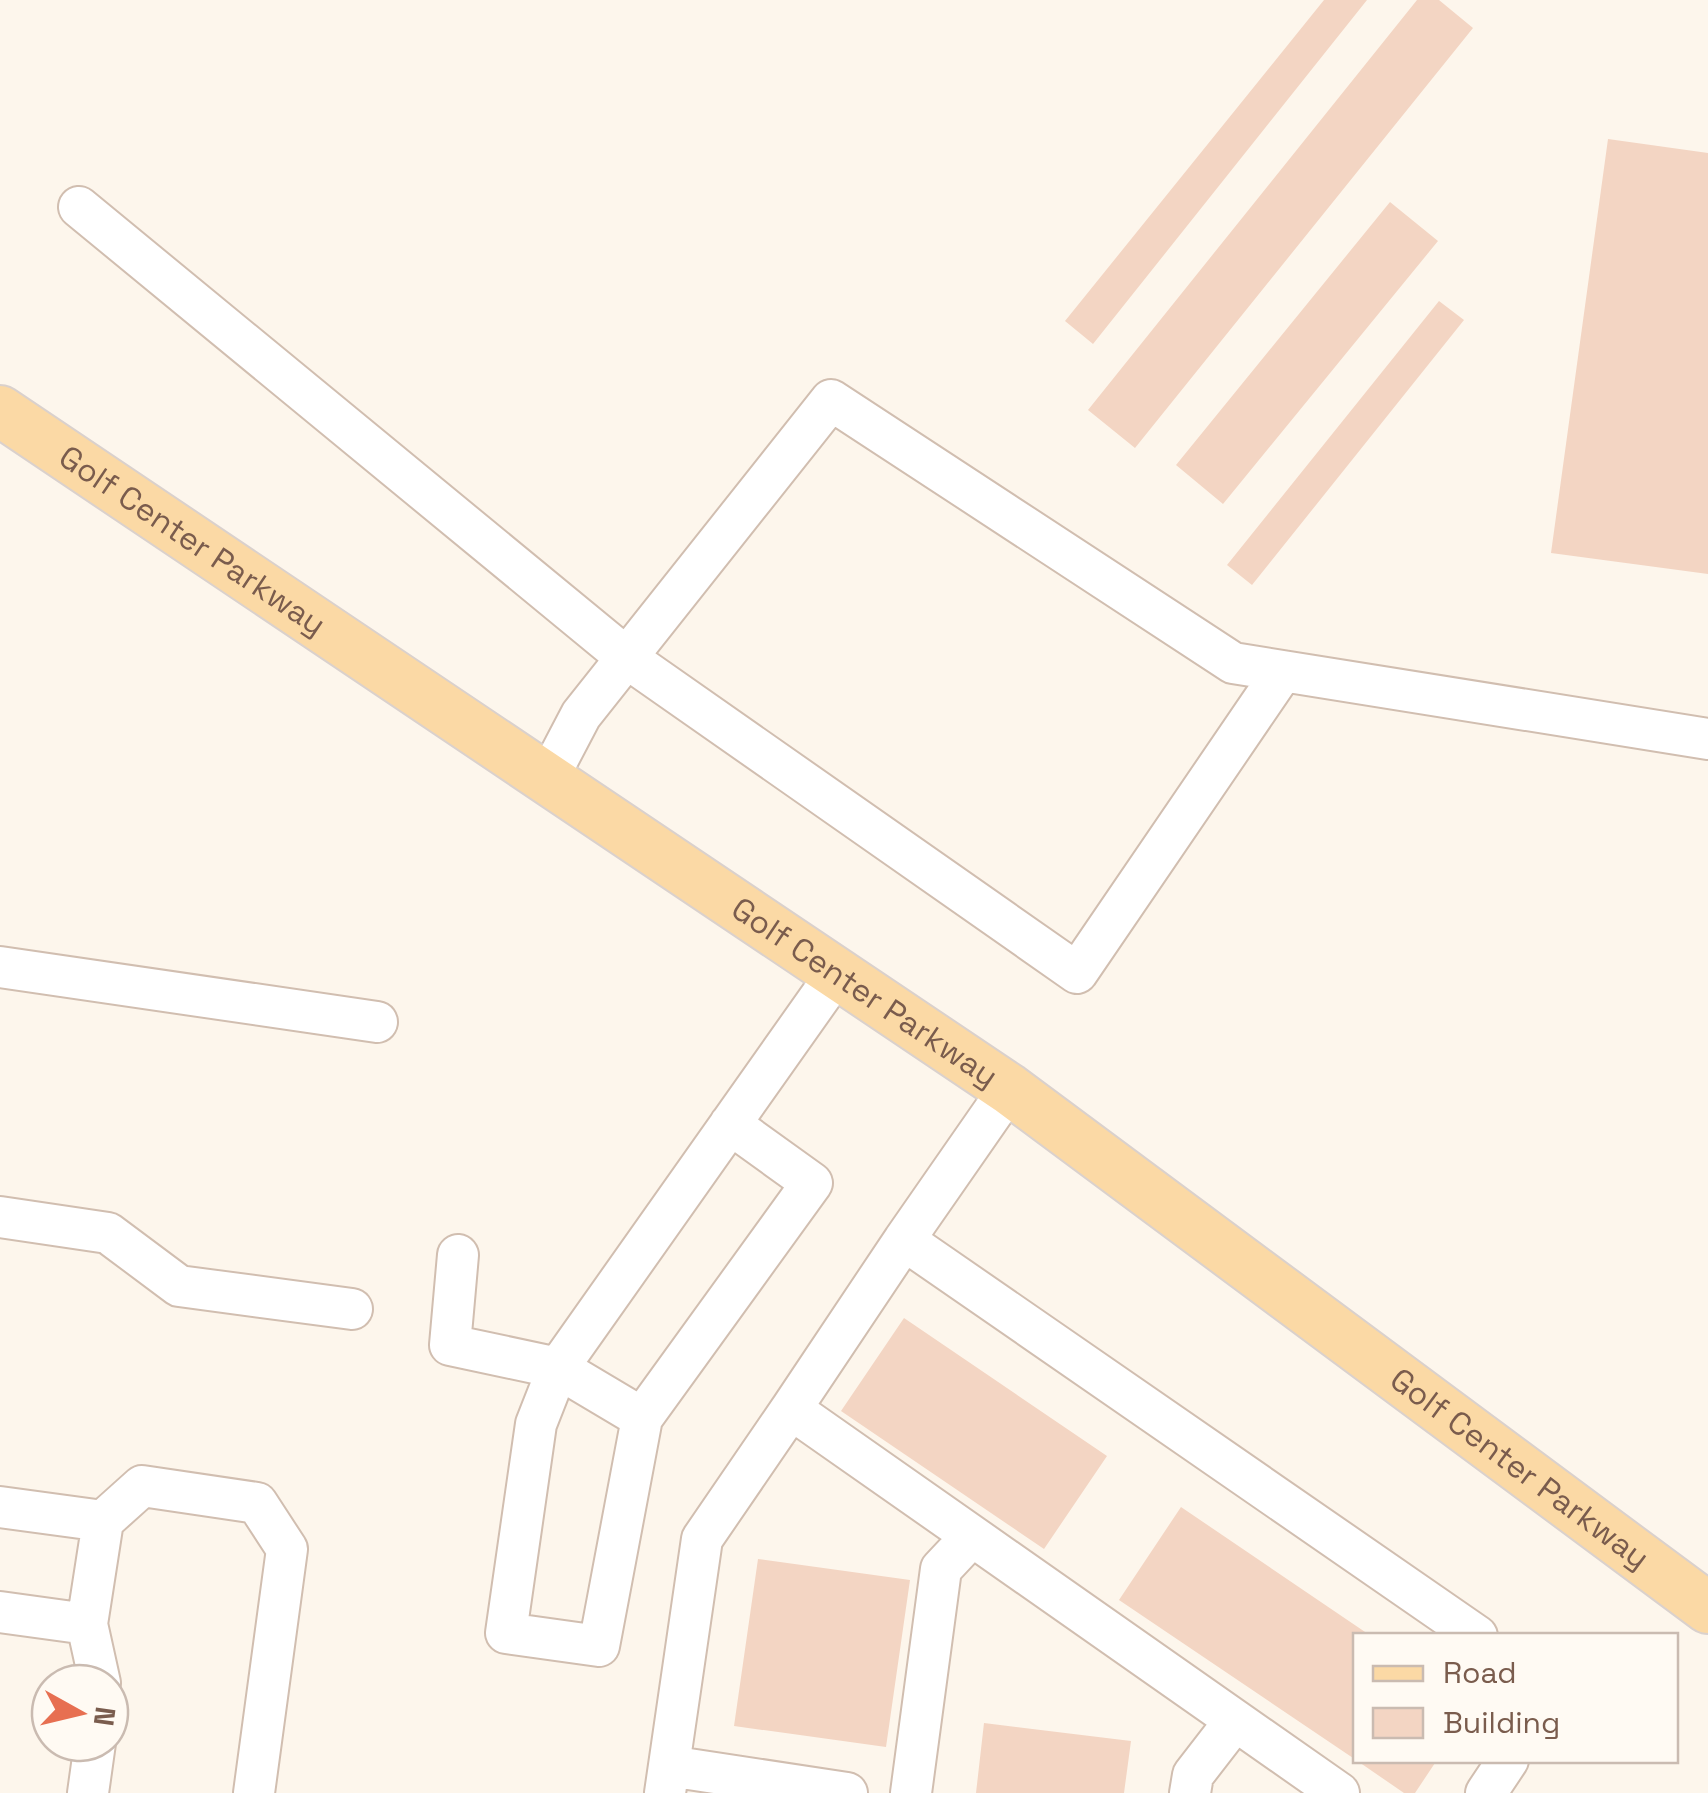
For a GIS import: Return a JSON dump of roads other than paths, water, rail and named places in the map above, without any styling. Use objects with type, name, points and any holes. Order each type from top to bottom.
[{"type":"main road","name":"Golf Center Parkway","points":[[0,412],[1009,1089],[1708,1608]]},
{"type":"lane","points":[[79,207],[627,658],[1077,973],[1283,670]]},
{"type":"lane","points":[[548,778],[581,715],[830,400],[1234,663],[1708,739]]},
{"type":"lane","points":[[0,966],[377,1022]]},
{"type":"lane","points":[[730,1124],[812,1183],[642,1418],[600,1646],[506,1633],[536,1424],[558,1368],[730,1124],[837,973]]},
{"type":"lane","points":[[848,1793],[667,1779],[702,1539],[1009,1089]]},
{"type":"lane","points":[[0,1217],[108,1232],[179,1286],[352,1310]]},
{"type":"lane","points":[[904,1240],[1473,1633]]},
{"type":"lane","points":[[458,1255],[450,1345],[558,1368],[642,1418]]},
{"type":"lane","points":[[791,1410],[1338,1793]]},
{"type":"lane","points":[[96,1663],[88,1624],[103,1521],[142,1486],[257,1503],[287,1549],[254,1793]]},
{"type":"lane","points":[[0,1508],[103,1521]]},
{"type":"lane","points":[[912,1793],[941,1568],[971,1537]]},
{"type":"lane","points":[[0,1612],[88,1624]]},
{"type":"lane","points":[[1190,1793],[1192,1775],[1234,1722]]},
{"type":"lane","points":[[88,1793],[92,1763]]},
{"type":"lane","points":[[1486,1793],[1506,1763]]}]
